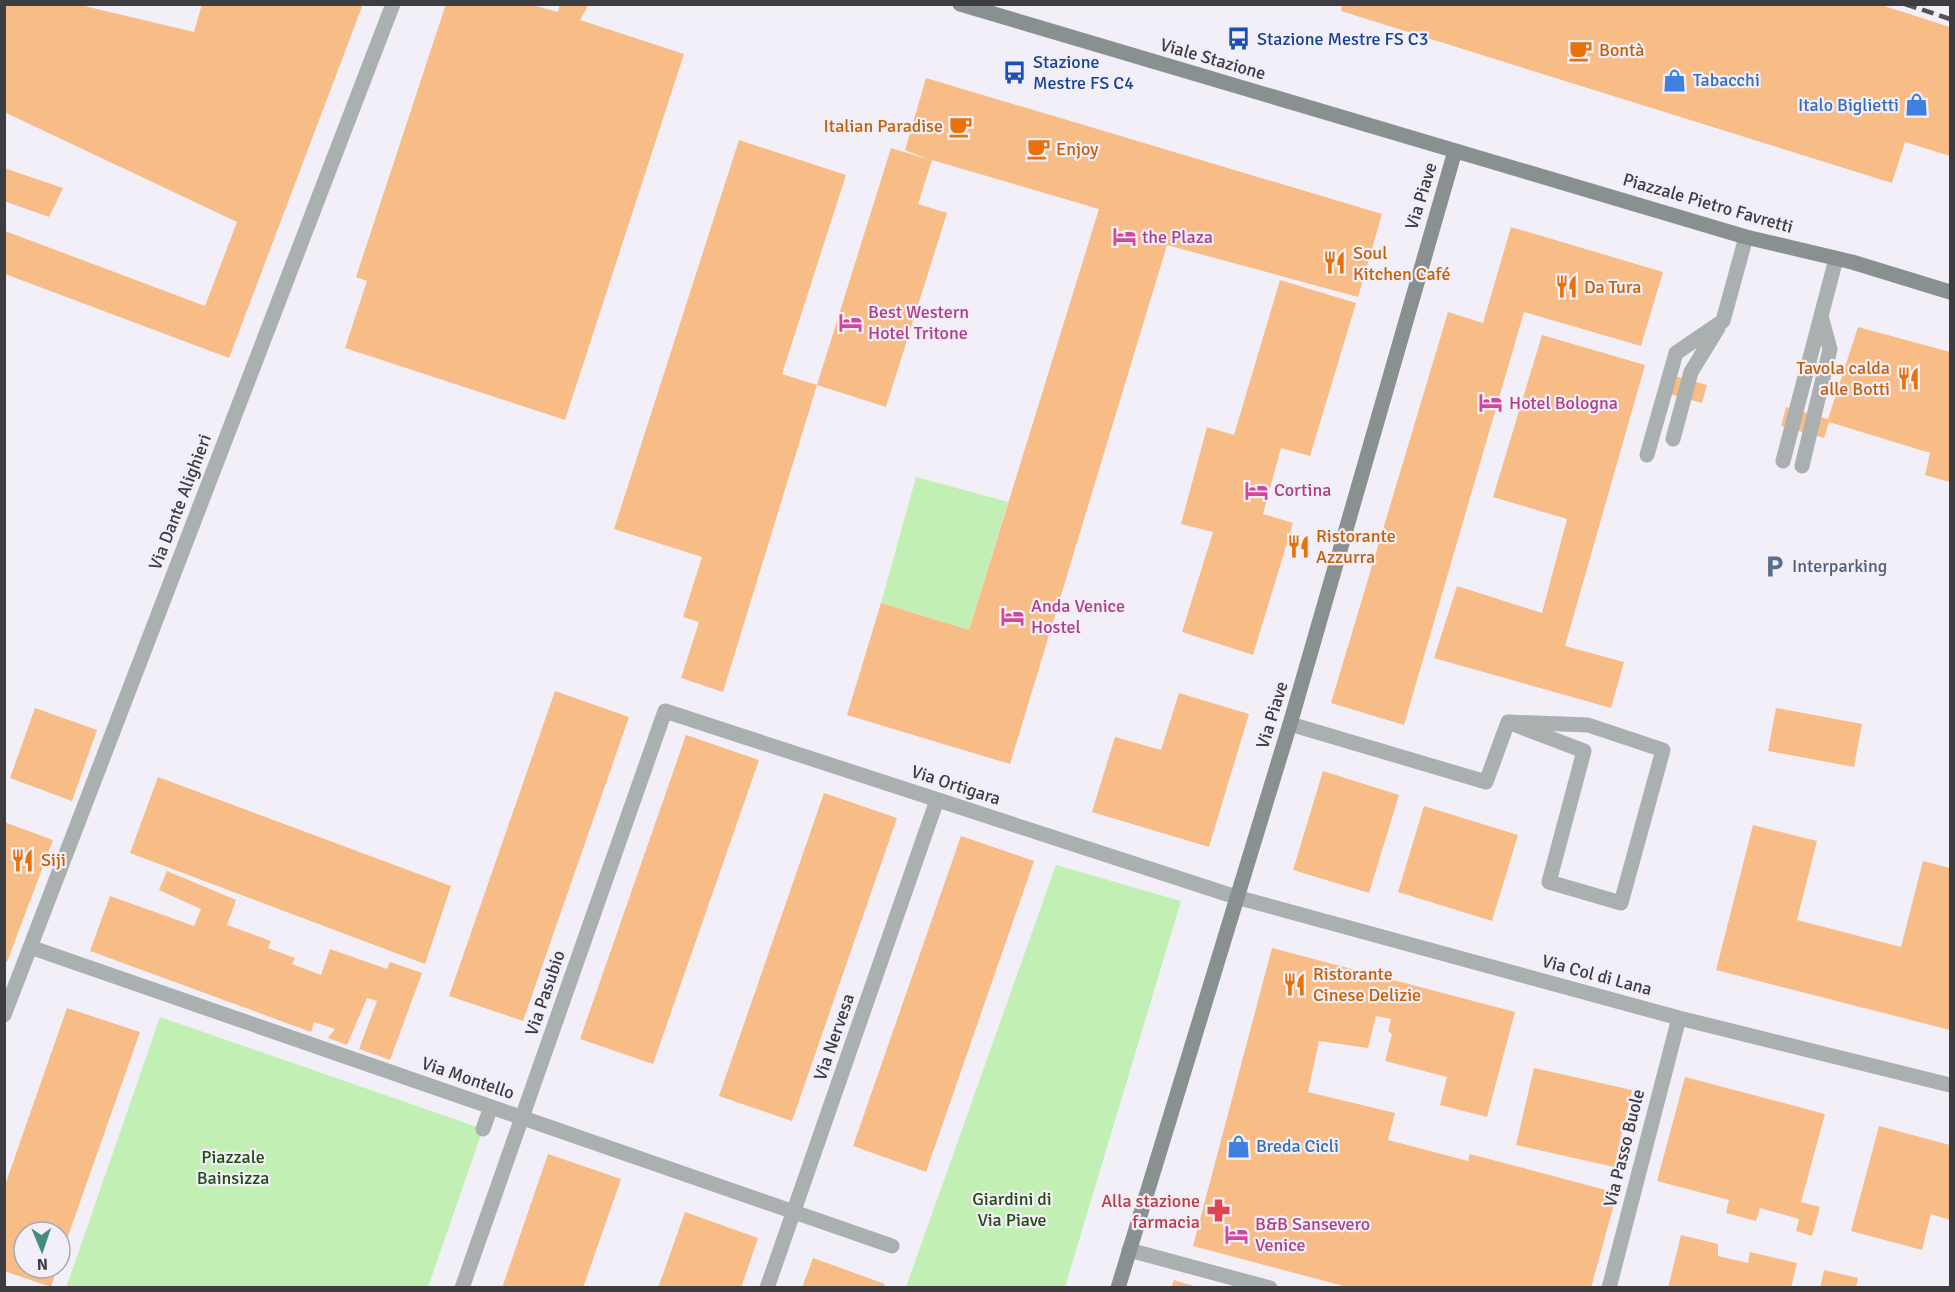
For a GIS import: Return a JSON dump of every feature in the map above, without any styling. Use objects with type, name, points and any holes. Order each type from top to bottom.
[{"type":"street","name":"Via Dante Alighieri","points":[[4,1015],[393,4]]},
{"type":"street","name":"Viale Stazione","points":[[960,4],[1455,151]]},
{"type":"street","name":"Piazzale Pietro Favretti","points":[[1455,151],[1746,237],[1836,259],[1950,292]]},
{"type":"street","name":"Via Piave","points":[[1118,1287],[1290,724],[1455,151]]},
{"type":"street","points":[[1673,440],[1691,372],[1705,346],[1723,321],[1746,237]]},
{"type":"street","points":[[1783,461],[1836,259]]},
{"type":"street","points":[[1802,466],[1830,349],[1821,316]]},
{"type":"street","points":[[1647,455],[1676,353],[1723,321]]},
{"type":"street","name":"Via Ortigara","points":[[665,711],[1236,897]]},
{"type":"street","name":"Via Pasubio","points":[[462,1287],[665,711]]},
{"type":"street","points":[[1290,724],[1486,782],[1508,722]]},
{"type":"street","points":[[1508,722],[1588,725],[1663,750],[1621,903],[1549,882],[1584,751],[1508,722]]},
{"type":"street","name":"Via Nervesa","points":[[767,1287],[937,800]]},
{"type":"street","name":"Via Col di Lana","points":[[1236,897],[1679,1018],[1950,1085]]},
{"type":"street","name":"Via Montello","points":[[30,947],[892,1246]]},
{"type":"street","name":"Via Passo Buole","points":[[1609,1287],[1679,1018]]},
{"type":"street","points":[[483,1129],[490,1107]]},
{"type":"street","points":[[1129,1250],[1270,1287]]},
{"type":"green space","points":[[916,477],[1008,502],[969,630],[881,603]]},
{"type":"green space","name":"Giardini di Via Piave","points":[[1056,865],[1181,901],[1065,1287],[906,1287]]},
{"type":"green space","name":"Piazzale Bainsizza","points":[[160,1017],[483,1129],[428,1287],[66,1288],[69,1280],[72,1280],[72,1271]]},
{"type":"building","points":[[4,4],[76,4],[194,32],[202,4],[363,4],[229,358],[5,274],[5,231],[205,306],[237,222],[4,112]]},
{"type":"building","points":[[446,4],[529,4],[558,12],[560,4],[589,4],[580,20],[684,54],[565,420],[345,348],[367,281],[356,277]]},
{"type":"building","points":[[1342,4],[1878,4],[1950,27],[1950,156],[1905,142],[1892,183],[1341,11]]},
{"type":"building","points":[[926,78],[1382,214],[1358,297],[1167,245],[1010,764],[847,715],[881,603],[969,630],[1099,209],[932,160],[918,204],[947,213],[886,407],[817,385],[891,148],[927,159],[905,150]]},
{"type":"building","points":[[739,140],[846,175],[782,374],[817,385],[723,692],[681,678],[699,622],[683,617],[702,557],[614,529]]},
{"type":"building","points":[[4,168],[63,188],[49,217],[4,201]]},
{"type":"building","points":[[1511,227],[1663,272],[1641,346],[1524,312],[1404,725],[1331,703],[1448,312],[1483,323]]},
{"type":"building","points":[[1280,280],[1356,303],[1310,456],[1281,448],[1263,514],[1293,523],[1253,655],[1182,632],[1213,532],[1181,524],[1207,427],[1234,435]]},
{"type":"building","points":[[1858,327],[1950,352],[1950,482],[1925,475],[1930,453],[1829,422],[1824,438],[1781,426],[1786,407],[1828,419]]},
{"type":"building","points":[[1542,335],[1645,365],[1565,646],[1624,662],[1611,708],[1434,658],[1457,586],[1542,613],[1567,519],[1493,497]]},
{"type":"building","points":[[1664,373],[1707,385],[1702,403],[1658,391]]},
{"type":"building","points":[[555,691],[629,717],[523,1021],[449,996]]},
{"type":"building","points":[[1179,693],[1249,714],[1209,847],[1092,812],[1115,737],[1161,750]]},
{"type":"building","points":[[35,708],[97,730],[72,801],[10,778]]},
{"type":"building","points":[[1776,708],[1862,724],[1854,767],[1768,751]]},
{"type":"building","points":[[686,735],[759,760],[653,1064],[580,1039]]},
{"type":"building","points":[[1323,771],[1399,795],[1369,893],[1293,870]]},
{"type":"building","points":[[158,777],[451,886],[425,964],[130,853]]},
{"type":"building","points":[[824,793],[897,818],[792,1121],[719,1096]]},
{"type":"building","points":[[1424,806],[1518,835],[1492,921],[1398,892]]},
{"type":"building","points":[[4,822],[53,840],[7,962],[4,961]]},
{"type":"building","points":[[1753,825],[1817,841],[1797,920],[1901,947],[1923,861],[1950,868],[1950,1030],[1716,970]]},
{"type":"building","points":[[961,836],[1034,861],[926,1172],[853,1146]]},
{"type":"building","points":[[167,871],[236,900],[227,925],[271,941],[268,948],[295,958],[292,964],[321,975],[330,949],[387,969],[390,962],[422,973],[390,1060],[359,1049],[377,1001],[367,998],[347,1045],[328,1038],[335,1029],[314,1022],[311,1032],[90,951],[110,896],[194,926],[201,909],[159,890]]},
{"type":"building","points":[[1272,948],[1515,1012],[1487,1117],[1440,1105],[1447,1077],[1385,1061],[1392,1034],[1388,1031],[1391,1019],[1376,1016],[1368,1048],[1319,1041],[1308,1092],[1395,1113],[1388,1140],[1468,1161],[1470,1154],[1617,1193],[1591,1288],[1351,1288],[1193,1246]]},
{"type":"building","points":[[67,1008],[140,1032],[72,1225],[72,1220],[12,1220],[12,1274],[4,1271],[4,1188]]},
{"type":"building","points":[[1534,1068],[1632,1090],[1614,1167],[1516,1145]]},
{"type":"building","points":[[1685,1077],[1825,1114],[1801,1202],[1820,1207],[1812,1236],[1796,1231],[1799,1219],[1760,1208],[1756,1221],[1726,1213],[1729,1200],[1657,1181]]},
{"type":"building","points":[[1879,1126],[1950,1145],[1950,1220],[1931,1214],[1922,1250],[1851,1231]]},
{"type":"building","points":[[548,1154],[621,1179],[583,1288],[502,1288]]},
{"type":"building","points":[[685,1212],[758,1238],[741,1288],[658,1288]]},
{"type":"building","points":[[1681,1235],[1718,1244],[1718,1256],[1748,1263],[1750,1252],[1797,1263],[1791,1288],[1668,1288]]},
{"type":"building","points":[[813,1258],[885,1284],[883,1288],[802,1288]]},
{"type":"building","points":[[1824,1270],[1858,1278],[1856,1288],[1820,1288]]},
{"type":"building","points":[[30,1280],[53,1280],[51,1287]]},
{"type":"building","points":[[1174,1280],[1197,1287],[1171,1288]]},
{"type":"railway","points":[[1905,4],[1950,19]]},
{"type":"place","name":"Stazione Mestre FS C3","points":[[1239,39]]},
{"type":"place","name":"Bontà","points":[[1581,50]]},
{"type":"place","name":"Stazione Mestre FS C4","points":[[1015,72]]},
{"type":"place","name":"Tabacchi","points":[[1675,80]]},
{"type":"place","name":"Italo Biglietti","points":[[1917,105]]},
{"type":"place","name":"Italian Paradise","points":[[961,126]]},
{"type":"place","name":"Enjoy","points":[[1038,149]]},
{"type":"place","name":"the Plaza","points":[[1124,237]]},
{"type":"place","name":"Soul Kitchen Café","points":[[1335,263]]},
{"type":"place","name":"Da Tura","points":[[1566,287]]},
{"type":"place","name":"Best Western Hotel Tritone","points":[[850,322]]},
{"type":"place","name":"Tavola calda alle Botti","points":[[1908,378]]},
{"type":"place","name":"Hotel Bologna","points":[[1491,403]]},
{"type":"place","name":"Cortina","points":[[1256,490]]},
{"type":"place","name":"Ristorante Azzurra","points":[[1298,546]]},
{"type":"place","name":"Interparking","points":[[1774,566]]},
{"type":"place","name":"Anda Venice Hostel","points":[[1013,616]]},
{"type":"place","name":"Siji","points":[[23,860]]},
{"type":"place","name":"Ristorante Cinese Delizie","points":[[1295,984]]},
{"type":"place","name":"Breda Cicli","points":[[1238,1146]]},
{"type":"place","name":"Alla stazione farmacia","points":[[1218,1211]]},
{"type":"place","name":"B&B Sansevero Venice","points":[[1237,1234]]}]
